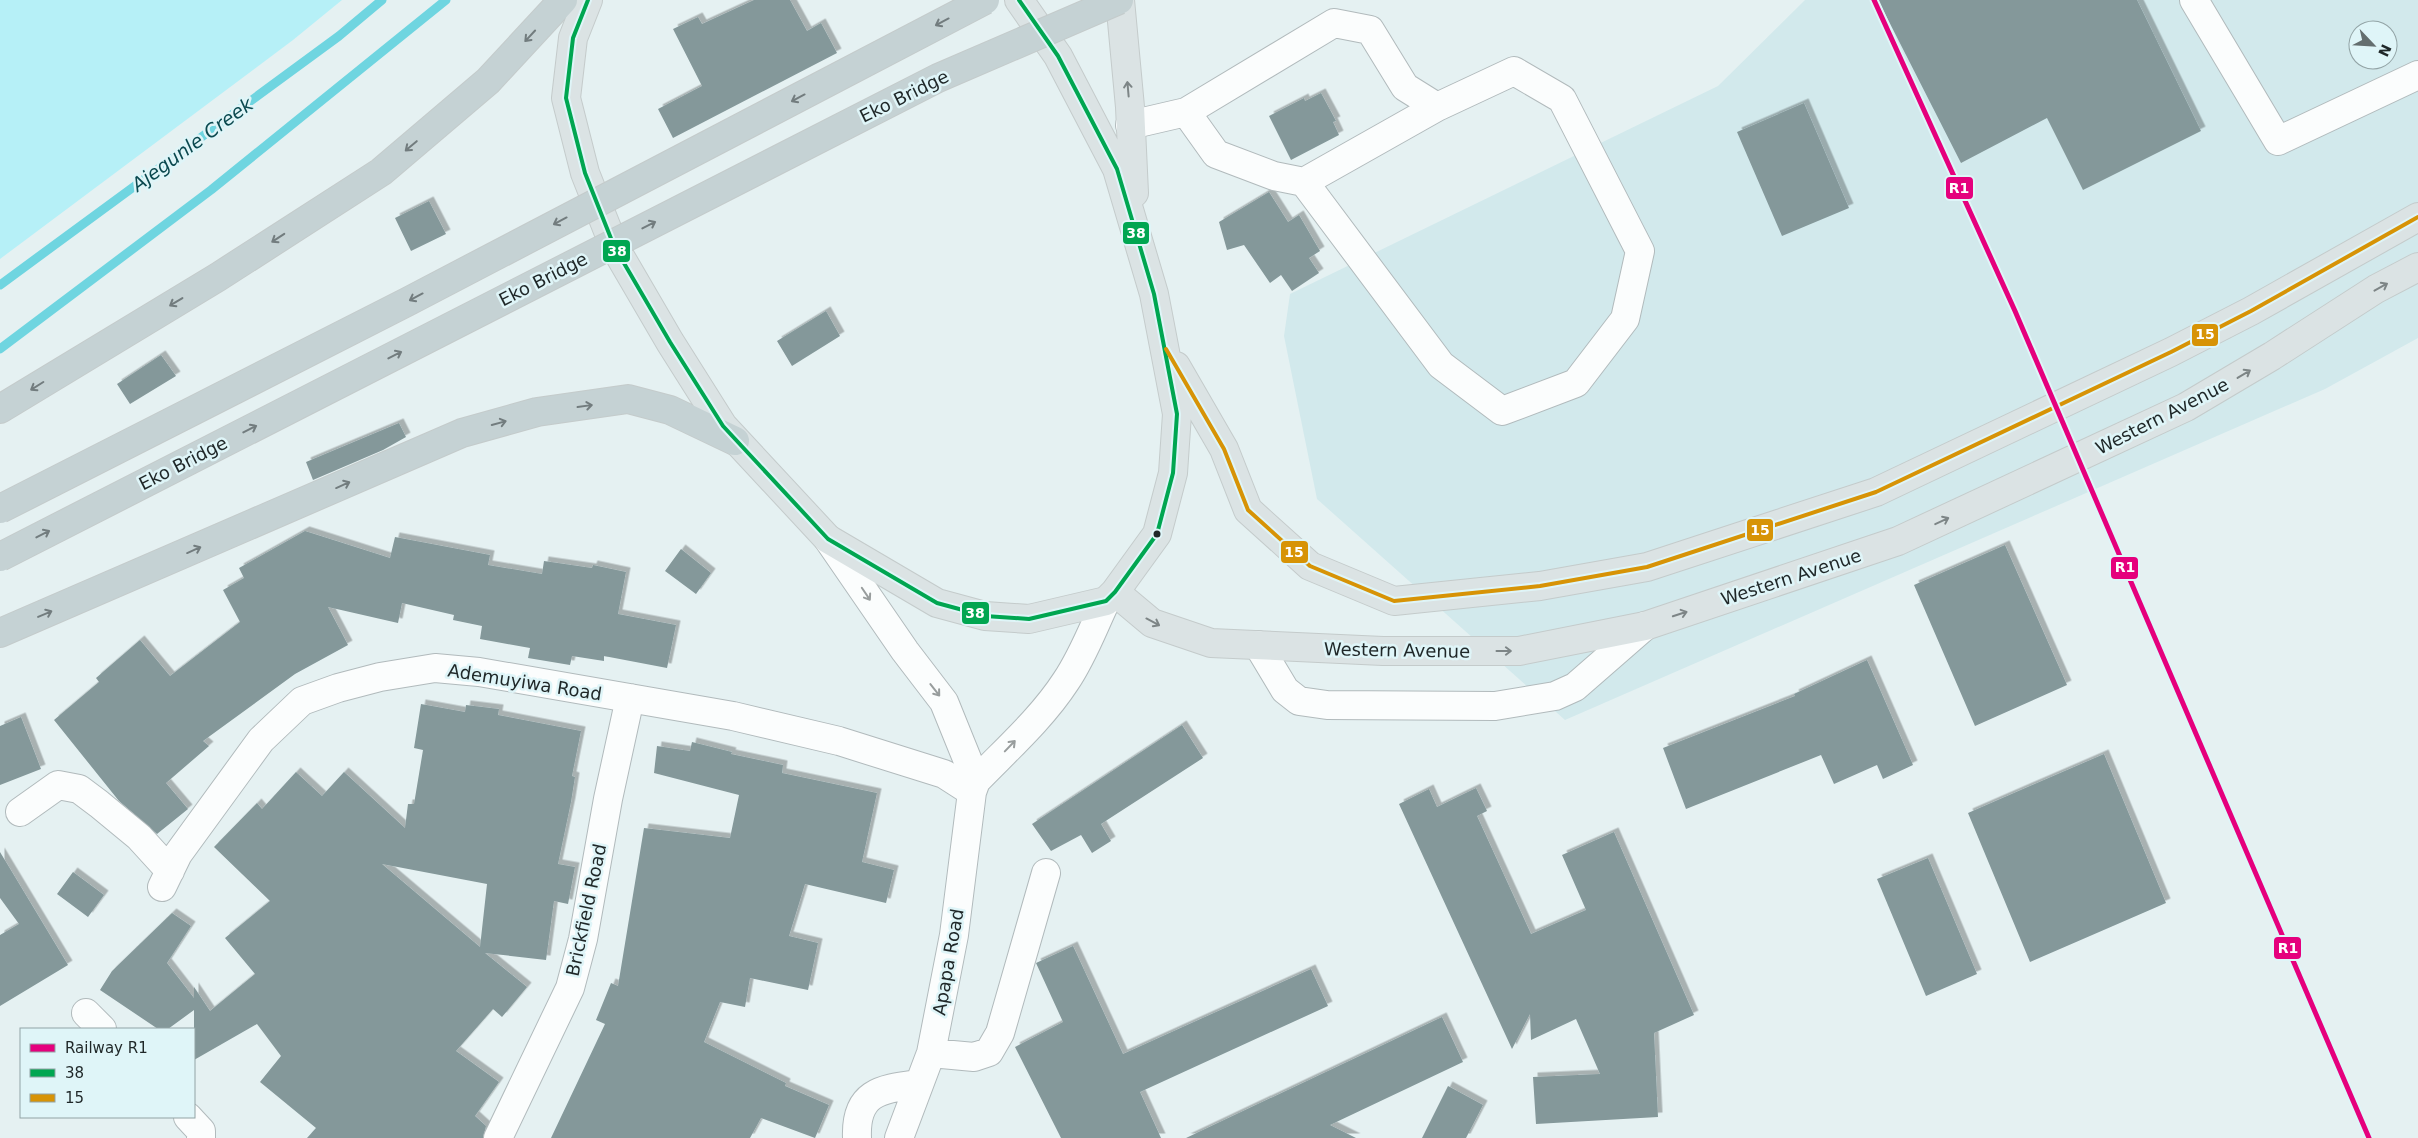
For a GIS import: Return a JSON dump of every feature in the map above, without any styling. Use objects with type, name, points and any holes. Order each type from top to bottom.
[{"type":"highway","points":[[0,409],[218,277],[381,172],[488,81],[563,0]]},
{"type":"highway","points":[[0,509],[407,302],[985,0]]},
{"type":"highway","name":"Eko Bridge","points":[[0,557],[938,78],[1120,0]]},
{"type":"highway","points":[[0,633],[462,433],[537,412],[628,399],[670,410],[736,441]]},
{"type":"main road","points":[[588,0],[573,38],[566,98],[585,173],[614,246],[670,342],[723,426],[828,539],[938,603],[985,616],[1029,620],[1110,597],[1157,534],[1173,473],[1177,414],[1154,294],[1137,242],[1117,169],[1058,56],[1019,0]]},
{"type":"main road","points":[[1120,0],[1137,242]]},
{"type":"main road","points":[[1166,349],[1224,449],[1248,510],[1310,566],[1394,602],[1540,586],[1648,567],[1876,492],[2171,352],[2251,311],[2418,217]]},
{"type":"main road","name":"Western Avenue","points":[[1110,597],[1152,623],[1211,643],[1384,651],[1519,651],[1645,626],[1898,541],[2186,407],[2272,356],[2376,289],[2418,266]]},
{"type":"street","points":[[2194,0],[2278,141],[2418,74]]},
{"type":"street","points":[[1130,125],[1186,112],[1334,23],[1370,30],[1405,87],[1437,107]]},
{"type":"street","points":[[1186,112],[1216,154],[1274,176],[1304,182],[1437,107],[1514,70],[1562,99],[1640,251],[1625,319],[1576,383],[1502,411],[1441,365],[1304,182]]},
{"type":"street","name":"Apapa Road","points":[[828,539],[905,651],[944,702],[974,786],[954,935],[931,1053],[899,1138]]},
{"type":"street","points":[[974,786],[1048,705],[1066,681],[1081,656],[1110,597]]},
{"type":"street","points":[[1258,645],[1285,690],[1299,700],[1327,705],[1495,706],[1555,696],[1575,687],[1645,626]]},
{"type":"street","name":"Ademuyiwa Road","points":[[20,812],[58,785],[78,788],[139,837],[166,879],[178,854],[261,740],[302,701],[380,677],[435,668],[479,672],[733,716],[839,741],[944,774],[974,786]]},
{"type":"street","name":"Brickfield Road","points":[[498,1138],[570,988],[583,939],[608,799],[630,698]]},
{"type":"street","points":[[931,1053],[974,1057],[988,1052],[1000,1033],[1046,873]]},
{"type":"street","points":[[857,1138],[856,1126],[860,1112],[871,1096],[881,1090],[919,1084]]},
{"type":"street","points":[[189,1118],[201,1131],[201,1138]]},
{"type":"shaded area","points":[[0,0],[342,0],[293,40],[0,259]]},
{"type":"shaded area","points":[[1805,0],[2418,0],[2418,338],[2325,389],[1565,720],[1317,499],[1284,336],[1290,294],[1718,86]]},
{"type":"building","points":[[754,0],[790,0],[807,31],[821,23],[837,53],[673,138],[658,109],[702,86],[673,29],[698,17],[702,24]]},
{"type":"building","points":[[1878,0],[2137,0],[2201,131],[2083,190],[2047,118],[1961,163]]},
{"type":"building","points":[[1321,93],[1336,121],[1333,122],[1339,135],[1291,160],[1269,116],[1304,98],[1305,101]]},
{"type":"building","points":[[1804,103],[1849,208],[1782,236],[1737,132]]},
{"type":"building","points":[[1269,192],[1288,222],[1299,215],[1320,251],[1309,258],[1319,273],[1292,291],[1281,275],[1270,283],[1244,245],[1227,250],[1219,222]]},
{"type":"building","points":[[429,201],[446,234],[411,251],[395,218]]},
{"type":"building","points":[[826,311],[840,336],[792,366],[777,341]]},
{"type":"building","points":[[161,355],[176,376],[130,404],[117,384]]},
{"type":"building","points":[[399,423],[406,437],[383,450],[313,480],[306,462]]},
{"type":"building","points":[[305,531],[390,558],[395,537],[490,555],[488,565],[542,574],[544,561],[592,568],[593,565],[626,572],[618,614],[676,625],[667,668],[604,656],[604,661],[572,656],[570,665],[528,658],[530,648],[480,639],[482,626],[453,620],[454,615],[402,603],[398,623],[328,607],[348,645],[295,674],[203,741],[209,746],[166,783],[188,809],[157,834],[119,801],[54,720],[99,682],[96,678],[140,640],[170,676],[240,622],[223,590],[244,578],[239,568]]},
{"type":"building","points":[[2005,545],[2067,685],[1975,726],[1914,585]]},
{"type":"building","points":[[681,549],[711,573],[696,594],[665,571]]},
{"type":"building","points":[[1867,660],[1913,765],[1883,779],[1877,765],[1834,784],[1821,755],[1686,809],[1663,748],[1795,696],[1794,694]]},
{"type":"building","points":[[421,704],[465,712],[466,705],[499,709],[498,715],[581,731],[572,776],[575,777],[571,802],[558,864],[575,867],[568,904],[554,901],[546,960],[485,953],[527,987],[502,1017],[493,1009],[456,1051],[499,1082],[475,1116],[486,1126],[483,1138],[307,1138],[316,1128],[260,1082],[281,1056],[257,1024],[195,1059],[194,1010],[169,1028],[157,1028],[100,990],[112,971],[172,913],[191,926],[167,963],[194,998],[194,987],[210,1011],[255,974],[225,938],[270,901],[214,847],[257,803],[262,809],[296,772],[322,796],[344,772],[405,828],[408,804],[414,804],[423,750],[414,748]],"holes":[[[382,864],[487,884],[480,947]]]},
{"type":"building","points":[[21,717],[41,769],[0,785],[0,726]]},
{"type":"building","points":[[1182,725],[1203,758],[1101,824],[1111,841],[1092,853],[1081,835],[1051,851],[1032,824]]},
{"type":"building","points":[[692,742],[732,752],[731,754],[783,765],[782,773],[877,793],[862,862],[894,870],[886,903],[805,884],[789,936],[818,943],[808,990],[750,978],[745,1007],[720,1002],[704,1042],[786,1083],[785,1086],[829,1105],[815,1138],[761,1118],[750,1138],[551,1138],[605,1024],[596,1020],[611,983],[618,986],[644,828],[730,838],[739,795],[654,773],[657,746],[690,751]]},
{"type":"building","points":[[2104,754],[2166,903],[2030,962],[1968,813]]},
{"type":"building","points":[[1476,788],[1487,811],[1477,816],[1531,934],[1586,910],[1562,855],[1614,832],[1694,1015],[1654,1033],[1658,1117],[1536,1124],[1533,1077],[1600,1074],[1576,1019],[1531,1040],[1530,1014],[1512,1049],[1399,804],[1429,789],[1437,807]]},
{"type":"building","points":[[0,852],[68,965],[0,1006],[0,935],[19,924],[0,898]]},
{"type":"building","points":[[1928,858],[1977,974],[1926,996],[1877,879]]},
{"type":"building","points":[[73,872],[104,895],[88,917],[57,894]]},
{"type":"building","points":[[1073,946],[1123,1054],[1311,969],[1328,1006],[1140,1092],[1161,1138],[1061,1138],[1015,1047],[1063,1022],[1036,963]]},
{"type":"building","points":[[1442,1017],[1463,1062],[1330,1125],[1356,1138],[1186,1138]]},
{"type":"building","points":[[1448,1086],[1483,1105],[1466,1138],[1422,1138]]},
{"type":"waterway","name":"Ajegunle Creek","points":[[0,285],[339,36],[382,0]]},
{"type":"waterway","points":[[0,349],[211,190],[446,0]]},
{"type":"rail line","name":"R1","points":[[1874,0],[2015,311],[2369,1138]]},
{"type":"transit line","name":"38","points":[[588,0],[573,38],[566,98],[585,173],[614,246],[670,342],[723,426],[828,539],[937,603],[985,616],[1029,619],[1106,601],[1115,592],[1157,534],[1173,473],[1177,414],[1154,294],[1117,169],[1058,56],[1019,0]]},
{"type":"transit line","name":"15","points":[[1166,349],[1224,449],[1248,510],[1310,566],[1394,601],[1540,586],[1647,567],[1876,492],[2171,352],[2251,311],[2418,217]]}]
